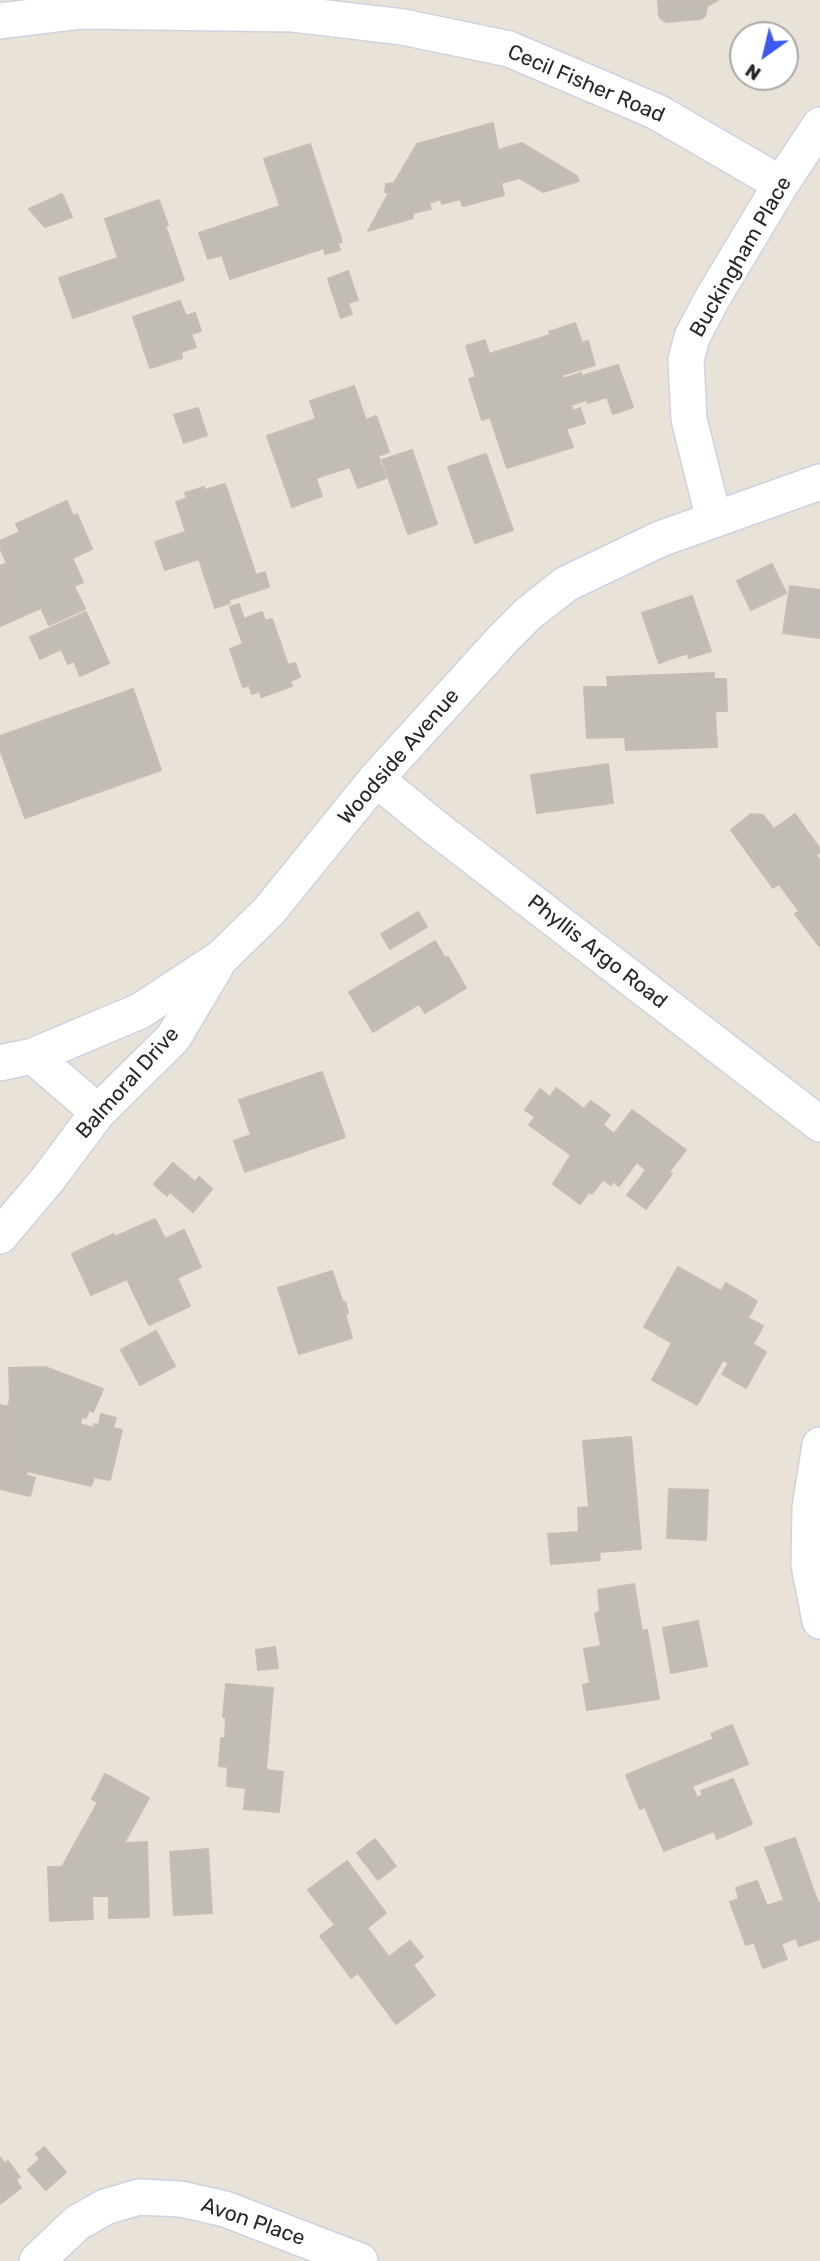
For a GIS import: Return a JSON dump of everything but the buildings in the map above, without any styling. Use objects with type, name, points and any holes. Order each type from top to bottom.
[{"type":"street","name":"Cecil Fisher Road","points":[[0,21],[82,11],[293,14],[403,27],[509,49],[657,113],[781,184]]},
{"type":"street","name":"Buckingham Place","points":[[714,520],[689,419],[686,360],[692,337],[781,184],[820,125]]},
{"type":"street","name":"Woodside Avenue","points":[[16,1059],[141,1011],[222,957],[269,911],[376,779],[502,640],[528,614],[566,584],[660,539],[820,482]]},
{"type":"street","name":"Phyllis Argo Road","points":[[376,779],[820,1124]]},
{"type":"street","name":"Balmoral Drive","points":[[0,1236],[48,1179],[98,1112],[173,1038],[222,957]]},
{"type":"street","points":[[16,1059],[98,1112]]},
{"type":"street","points":[[820,1444],[810,1508],[809,1565],[820,1621]]},
{"type":"street","name":"Avon Place","points":[[37,2261],[77,2224],[105,2207],[139,2197],[181,2199],[225,2209],[360,2261]]}]
